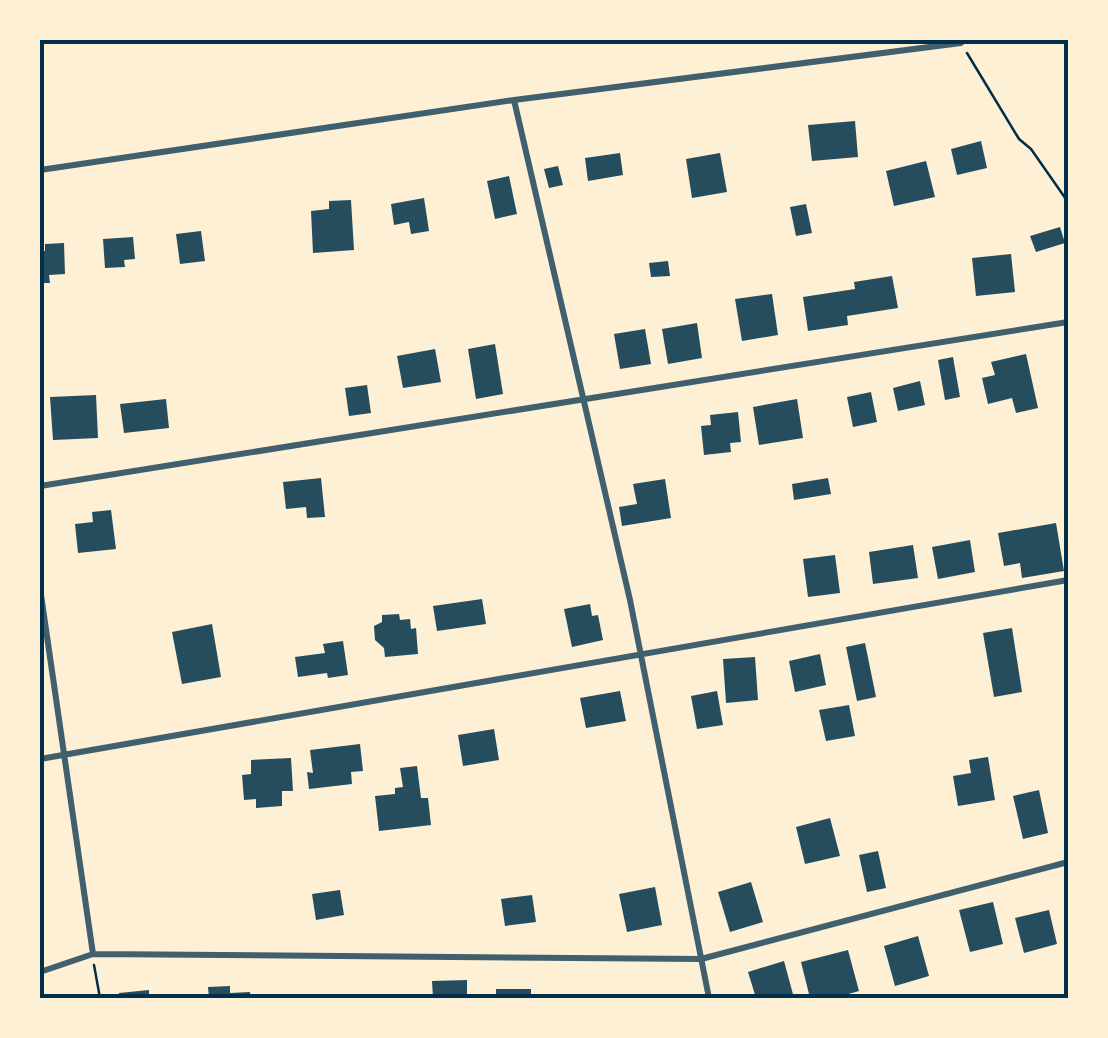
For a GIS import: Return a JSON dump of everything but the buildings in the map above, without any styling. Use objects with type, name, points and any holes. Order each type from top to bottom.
[{"type":"street","points":[[40,170],[514,100],[961,43]]},
{"type":"street","points":[[514,100],[586,401],[709,998]]},
{"type":"street","points":[[40,486],[1068,322]]},
{"type":"street","points":[[40,759],[1068,580]]},
{"type":"street","points":[[40,588],[93,954]]},
{"type":"street","points":[[40,972],[93,954],[701,959],[1068,862]]},
{"type":"path","points":[[992,40],[961,43],[1019,139],[1031,149],[1068,202]]},
{"type":"path","points":[[93,954],[100,998]]}]
